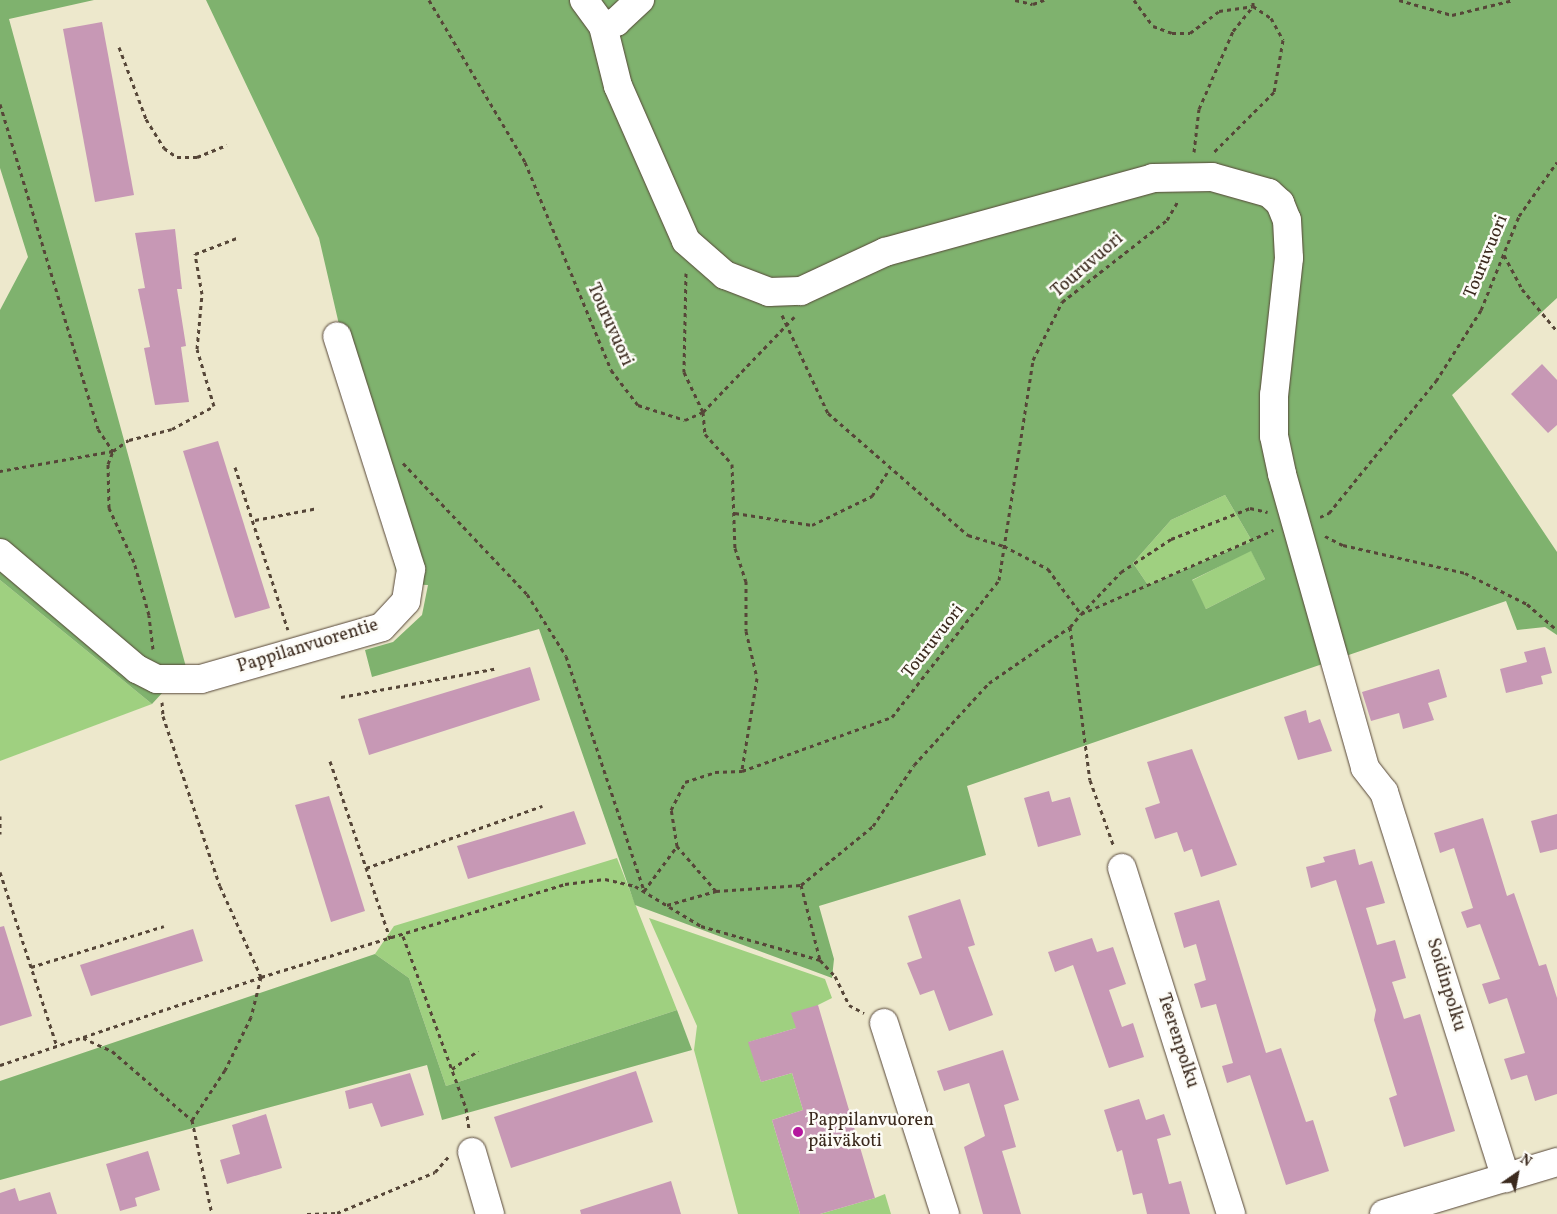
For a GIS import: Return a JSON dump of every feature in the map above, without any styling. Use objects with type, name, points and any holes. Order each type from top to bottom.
[{"type":"street","points":[[584,0],[603,26],[618,86],[686,241],[725,275],[769,292],[801,291],[885,252],[1153,178],[1202,176]]},
{"type":"street","points":[[603,26],[616,22],[640,0]]},
{"type":"street","name":"Soidinpolku","points":[[1202,176],[1269,193],[1280,203],[1287,220],[1289,258],[1275,352],[1274,436],[1294,515],[1366,768],[1384,792],[1506,1178]]},
{"type":"street","name":"Pappilanvuorentie","points":[[0,553],[137,669],[157,679],[201,679],[294,650],[382,627],[406,601],[411,569],[337,336]]},
{"type":"street","name":"Teerenpolku","points":[[1122,868],[1232,1214]]},
{"type":"street","points":[[884,1023],[945,1214]]},
{"type":"street","points":[[464,1143],[490,1214]]},
{"type":"street","points":[[1384,1214],[1557,1162]]},
{"type":"path","name":"Touruvuori","points":[[428,0],[525,162],[611,370],[638,405],[685,420],[703,412]]},
{"type":"path","points":[[1015,0],[1033,4],[1044,0]]},
{"type":"path","points":[[1134,0],[1153,26],[1172,33],[1190,34],[1228,8],[1253,6],[1271,18],[1284,40],[1279,78],[1268,101],[1214,150],[1202,176]]},
{"type":"path","points":[[1202,176],[1199,109],[1233,31],[1253,6],[1253,0]]},
{"type":"path","points":[[1398,0],[1452,15],[1513,0]]},
{"type":"path","points":[[120,47],[146,119],[164,148],[178,157],[197,157],[227,145]]},
{"type":"path","points":[[0,104],[98,430],[113,451],[105,486],[109,508],[134,562],[149,615],[157,679]]},
{"type":"path","name":"Touruvuori","points":[[801,885],[873,826],[914,765],[989,683],[1070,627],[1081,614],[1294,515],[1312,521],[1329,513],[1405,420],[1481,310],[1519,216],[1557,162]]},
{"type":"path","name":"Touruvuori","points":[[677,846],[671,810],[685,782],[715,772],[742,771],[892,717],[999,580],[1033,360],[1062,302],[1176,212],[1179,202],[1171,194]]},
{"type":"path","points":[[0,471],[113,451],[130,440],[196,419],[214,406],[198,349],[202,294],[195,254],[237,238]]},
{"type":"path","points":[[686,241],[684,372],[703,412],[705,434],[732,464],[735,548],[746,581],[746,631],[757,678],[742,771]]},
{"type":"path","points":[[1504,255],[1522,289],[1557,331]]},
{"type":"path","points":[[703,412],[786,323],[796,315]]},
{"type":"path","points":[[786,323],[828,413],[889,470],[968,535],[1004,546],[1048,569],[1081,614],[1121,572],[1171,540],[1250,508],[1294,515],[1343,545],[1465,573],[1527,604],[1557,630]]},
{"type":"path","points":[[375,456],[406,464],[526,594],[566,656],[644,891]]},
{"type":"path","points":[[235,467],[255,520],[294,650]]},
{"type":"path","points":[[735,513],[812,525],[872,496],[889,470]]},
{"type":"path","points":[[255,520],[318,508]]},
{"type":"path","points":[[1070,627],[1090,780],[1122,868]]},
{"type":"path","points":[[341,697],[494,669]]},
{"type":"path","points":[[163,716],[220,886],[261,977],[251,1017],[234,1052],[192,1120]]},
{"type":"path","points":[[330,761],[391,941]]},
{"type":"path","points":[[366,868],[542,806]]},
{"type":"path","points":[[0,816],[0,834]]},
{"type":"path","points":[[644,891],[677,846],[716,891]]},
{"type":"path","points":[[0,872],[57,1046]]},
{"type":"path","points":[[0,1065],[261,977],[391,941],[565,884],[605,879],[644,891],[710,930],[820,960]]},
{"type":"path","points":[[667,906],[716,891],[801,885],[820,960],[835,976],[849,1004],[884,1023]]},
{"type":"path","points":[[31,966],[164,926]]},
{"type":"path","points":[[307,1214],[337,1212],[435,1172],[464,1143],[452,1069],[403,936]]},
{"type":"path","points":[[83,1038],[112,1051],[192,1120],[212,1214]]},
{"type":"path","points":[[452,1069],[478,1051]]},
{"type":"green space","points":[[0,0],[94,0],[9,19],[186,667],[152,704],[0,580],[0,310],[28,257],[0,168]]},
{"type":"green space","points":[[206,0],[1557,0],[1557,298],[1452,395],[1557,552],[1557,635],[1545,627],[1517,630],[1506,601],[967,786],[986,855],[819,906],[834,959],[832,978],[635,905],[539,629],[372,677],[365,650],[393,642],[422,615],[428,585],[399,584],[319,238]],"holes":[[[1225,495],[1252,541],[1148,585],[1133,563],[1171,520]],[[1251,551],[1265,579],[1206,609],[1192,580]]]},
{"type":"green space","points":[[1225,495],[1252,541],[1148,585],[1133,563],[1171,520]]},
{"type":"green space","points":[[1251,550],[1265,579],[1206,609],[1191,581]]},
{"type":"green space","points":[[0,580],[152,704],[0,761]]},
{"type":"green space","points":[[617,858],[677,1010],[446,1086],[409,978],[375,954],[394,926]]},
{"type":"green space","points":[[649,918],[825,979],[832,998],[818,1005],[796,1028],[749,1042],[761,1082],[792,1073],[803,1110],[772,1120],[800,1214],[738,1214],[694,1050],[697,1026]]},
{"type":"green space","points":[[375,954],[409,978],[446,1086],[677,1010],[692,1050],[442,1120],[427,1065],[0,1180],[0,1081]]},
{"type":"green space","points":[[885,1194],[891,1214],[820,1214],[875,1198]]},
{"type":"building","points":[[102,22],[134,195],[95,202],[63,29]]},
{"type":"building","points":[[175,229],[182,289],[177,289],[186,346],[181,347],[189,402],[155,405],[144,348],[150,347],[138,289],[145,288],[135,233]]},
{"type":"building","points":[[1542,364],[1557,380],[1557,425],[1548,433],[1511,394]]},
{"type":"building","points":[[218,441],[270,608],[235,618],[183,451]]},
{"type":"building","points":[[1545,647],[1552,673],[1541,676],[1543,684],[1506,693],[1500,669],[1527,662],[1524,652]]},
{"type":"building","points":[[530,667],[540,700],[369,755],[358,719]]},
{"type":"building","points":[[1439,669],[1447,697],[1428,703],[1434,720],[1403,729],[1399,713],[1371,721],[1362,692]]},
{"type":"building","points":[[1306,710],[1309,723],[1320,719],[1332,751],[1298,760],[1284,717]]},
{"type":"building","points":[[1192,749],[1237,865],[1201,877],[1192,849],[1184,852],[1177,832],[1155,839],[1145,808],[1160,803],[1147,762]]},
{"type":"building","points":[[1049,791],[1052,802],[1070,797],[1081,835],[1038,847],[1024,798]]},
{"type":"building","points":[[329,796],[365,911],[331,922],[295,805]]},
{"type":"building","points":[[574,811],[586,844],[468,879],[457,846]]},
{"type":"building","points":[[1557,814],[1557,849],[1540,853],[1531,821]]},
{"type":"building","points":[[1483,818],[1507,896],[1514,893],[1539,966],[1546,964],[1557,998],[1557,1094],[1535,1101],[1527,1075],[1511,1080],[1504,1059],[1525,1053],[1507,998],[1489,1004],[1482,984],[1500,979],[1480,924],[1467,928],[1461,912],[1473,908],[1454,848],[1440,853],[1434,833]]},
{"type":"building","points":[[1355,849],[1359,865],[1372,861],[1385,903],[1366,908],[1377,945],[1395,940],[1406,978],[1392,982],[1404,1019],[1420,1014],[1455,1131],[1404,1147],[1389,1098],[1397,1095],[1374,1020],[1376,1010],[1336,880],[1311,888],[1306,867],[1325,862],[1323,857]]},
{"type":"building","points":[[960,899],[975,945],[968,947],[993,1015],[949,1031],[934,990],[920,995],[907,963],[922,958],[908,916]]},
{"type":"building","points":[[1219,900],[1266,1053],[1281,1048],[1306,1122],[1313,1120],[1329,1171],[1286,1185],[1250,1075],[1227,1083],[1222,1066],[1233,1063],[1216,1004],[1201,1008],[1194,984],[1206,980],[1196,944],[1184,948],[1174,913]]},
{"type":"building","points":[[4,926],[32,1016],[0,1026],[0,927]]},
{"type":"building","points":[[193,929],[203,961],[91,996],[80,965]]},
{"type":"building","points":[[1092,938],[1097,952],[1113,947],[1126,984],[1109,990],[1122,1027],[1133,1023],[1144,1057],[1109,1068],[1073,965],[1055,972],[1048,952]]},
{"type":"building","points":[[818,1005],[875,1198],[820,1214],[800,1214],[772,1120],[803,1110],[792,1073],[761,1082],[748,1042],[796,1028],[791,1013]]},
{"type":"building","points":[[1003,1050],[1019,1100],[1004,1105],[1016,1147],[1002,1151],[1021,1214],[983,1214],[964,1147],[985,1136],[969,1083],[944,1091],[937,1071]]},
{"type":"building","points":[[636,1071],[653,1122],[511,1168],[494,1117]]},
{"type":"building","points":[[410,1073],[424,1115],[381,1127],[372,1103],[349,1109],[345,1091]]},
{"type":"building","points":[[1139,1099],[1146,1120],[1164,1114],[1171,1135],[1157,1139],[1169,1184],[1181,1181],[1190,1214],[1147,1214],[1142,1193],[1133,1195],[1122,1150],[1117,1152],[1104,1110]]},
{"type":"building","points":[[266,1114],[282,1168],[227,1184],[220,1160],[240,1154],[232,1125]]},
{"type":"building","points":[[148,1151],[160,1190],[135,1198],[137,1206],[120,1211],[106,1164]]},
{"type":"building","points":[[671,1181],[681,1214],[581,1214],[580,1210]]},
{"type":"building","points":[[15,1188],[19,1201],[50,1192],[57,1214],[0,1214],[0,1193]]},
{"type":"place","name":"Pappilanvuoren päiväkoti","points":[[798,1132]]}]
